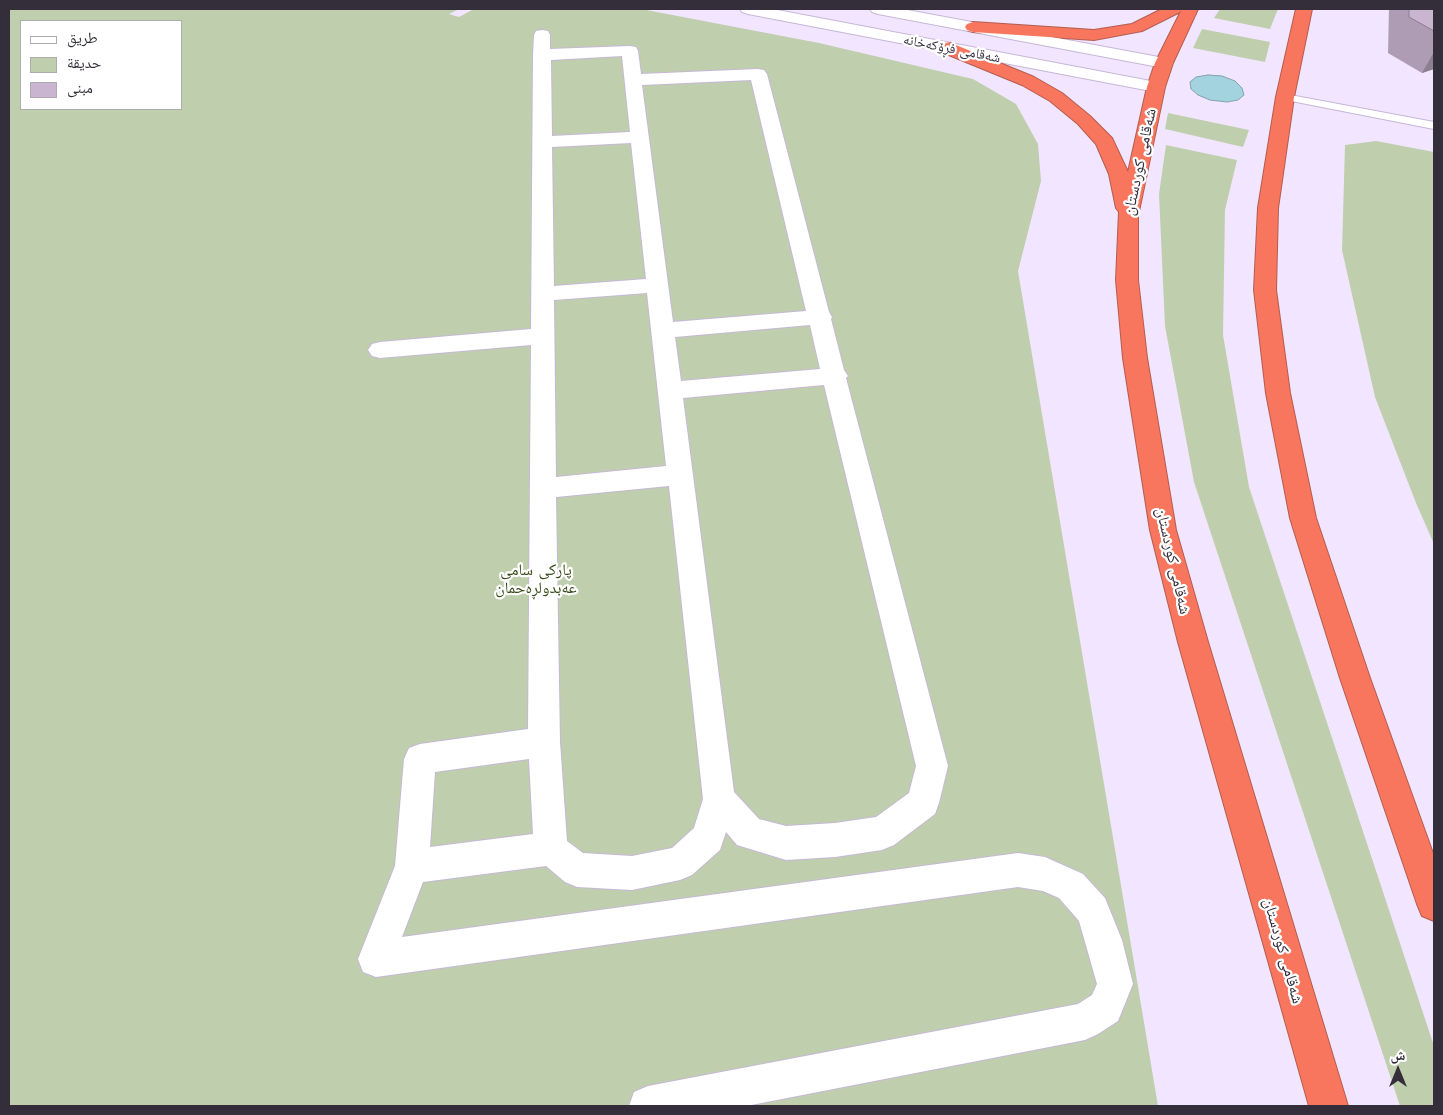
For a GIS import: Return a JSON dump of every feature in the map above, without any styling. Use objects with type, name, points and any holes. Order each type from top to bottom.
[{"type":"highway","points":[[973,27],[1094,35],[1136,28],[1174,9]]},
{"type":"highway","name":"شەقامی کوردستان","points":[[1190,9],[1160,75],[1128,216],[1127,280],[1135,358],[1163,530],[1193,642],[1329,1106]]},
{"type":"highway","points":[[1304,9],[1285,97],[1268,208],[1265,290],[1278,393],[1303,518],[1355,678],[1429,874],[1434,904]]},
{"type":"highway","points":[[945,47],[1028,81],[1056,97],[1084,120],[1105,142],[1119,174],[1128,216]]},
{"type":"street","name":"شەقامی فڕۆکەخانە","points":[[748,9],[945,47],[1160,75]]},
{"type":"street","name":"شەقامی فڕۆکەخانە","points":[[878,9],[973,27],[1160,75]]},
{"type":"street","points":[[541,45],[630,51],[633,80],[719,800],[708,838],[680,863],[632,873],[576,870],[551,849],[544,742],[545,488],[541,45]]},
{"type":"street","points":[[633,80],[758,74],[836,376],[932,766],[923,803],[882,833],[835,840],[786,843],[749,833],[719,800]]},
{"type":"street","points":[[542,142],[639,137]]},
{"type":"street","points":[[542,294],[657,286]]},
{"type":"street","points":[[664,330],[821,317]]},
{"type":"street","points":[[380,350],[543,336]]},
{"type":"street","points":[[670,391],[836,376]]},
{"type":"street","points":[[545,488],[681,475]]},
{"type":"street","points":[[544,742],[420,759],[412,866],[376,959],[1018,870],[1045,874],[1070,886],[1093,910],[1115,984],[1105,1008],[1085,1021],[648,1106]]},
{"type":"street","points":[[412,866],[551,849]]},
{"type":"lane","points":[[1285,97],[1434,126]]},
{"type":"green space","name":"پارکی سامی عەبدولڕەحمان","points":[[9,9],[459,9],[449,14],[459,17],[474,9],[641,9],[819,43],[973,79],[1016,104],[1038,144],[1041,181],[1018,271],[1158,1106],[9,1106]]},
{"type":"green space","points":[[1220,9],[1278,9],[1270,29],[1214,18]]},
{"type":"green space","points":[[1202,29],[1270,42],[1265,62],[1193,48]]},
{"type":"green space","points":[[1168,113],[1249,130],[1243,147],[1165,129]]},
{"type":"green space","points":[[1376,141],[1434,152],[1434,544],[1375,397],[1342,250],[1345,145]]},
{"type":"green space","points":[[1166,145],[1237,160],[1225,210],[1223,335],[1249,487],[1434,1046],[1434,1106],[1400,1106],[1194,482],[1165,326],[1159,194]]},
{"type":"shaded area","points":[[1208,75],[1222,76],[1235,81],[1242,88],[1244,95],[1238,100],[1227,102],[1210,100],[1198,95],[1191,89],[1190,82],[1196,77]]},
{"type":"building","points":[[1409,9],[1434,9],[1434,31],[1409,17]]}]
